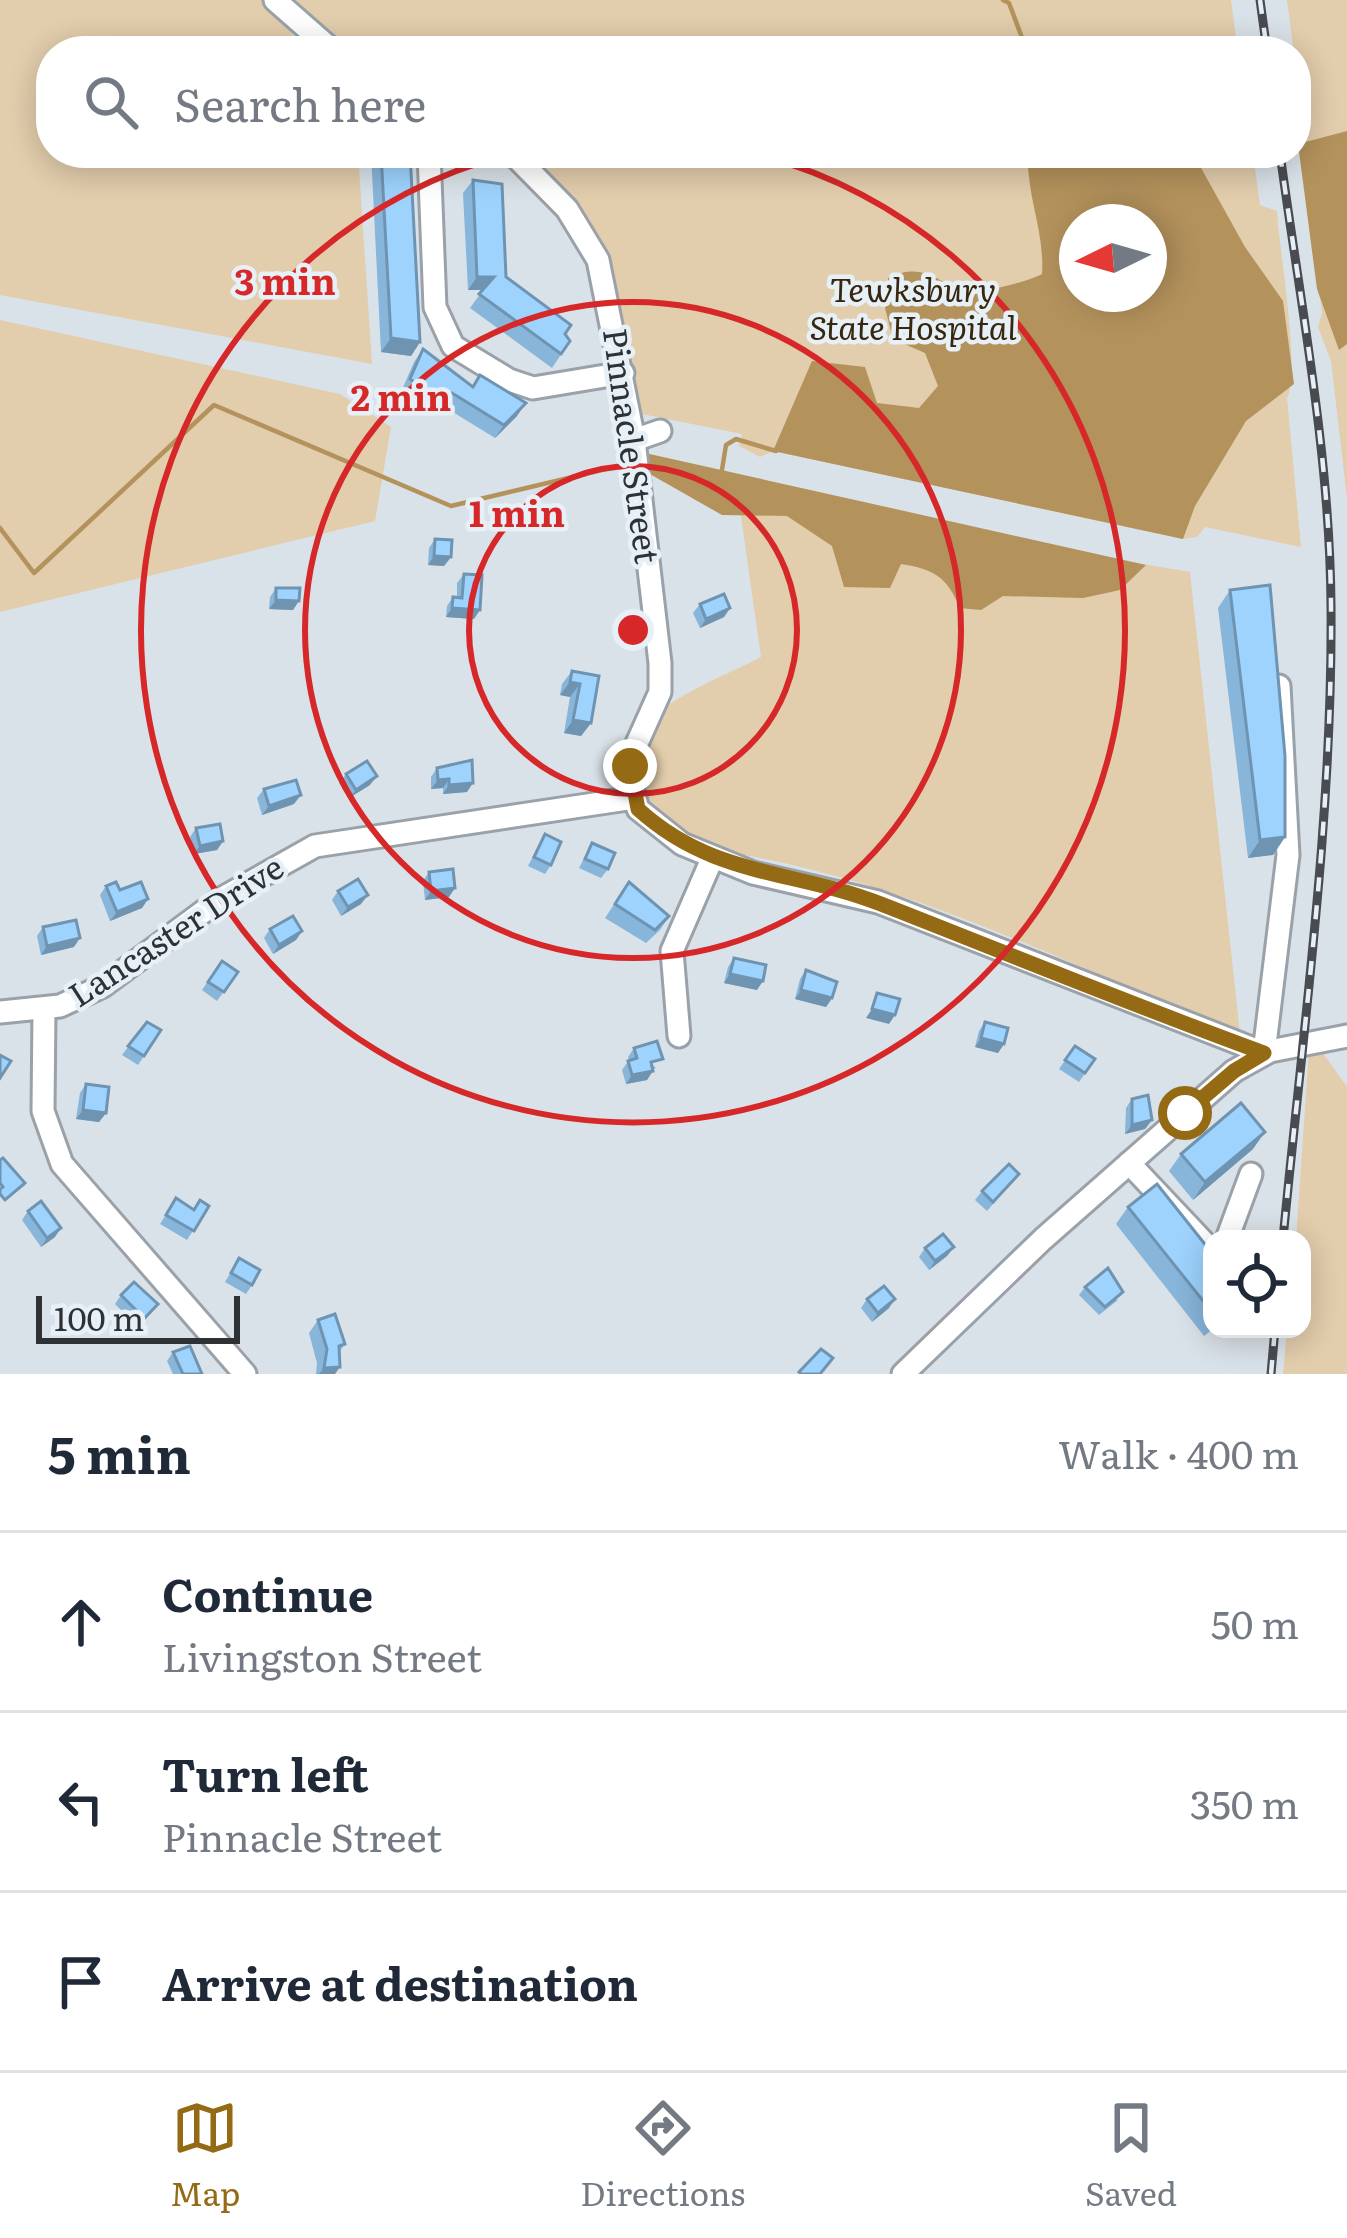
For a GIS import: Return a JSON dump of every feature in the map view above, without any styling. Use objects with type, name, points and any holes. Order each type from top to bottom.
[{"type":"street","points":[[274,0],[316,36]]},
{"type":"street","points":[[430,168],[435,307],[453,346],[509,380],[533,388],[623,373]]},
{"type":"street","name":"Pinnacle Street","points":[[529,168],[587,237],[608,293],[623,373],[661,692],[634,750],[634,798]]},
{"type":"street","points":[[634,440],[660,431]]},
{"type":"street","points":[[1264,1053],[1288,855],[1288,772],[1276,655]]},
{"type":"street","points":[[634,798],[651,821],[712,859],[878,902],[1264,1053]]},
{"type":"street","name":"Lancaster Drive","points":[[0,1012],[44,1010],[103,986],[219,900],[315,846],[634,798]]},
{"type":"street","points":[[679,1036],[672,951],[712,859]]},
{"type":"street","points":[[44,1010],[40,1089],[62,1164],[245,1374]]},
{"type":"street","points":[[903,1374],[1234,1071],[1264,1053],[1347,1036]]},
{"type":"street","points":[[1129,1163],[1203,1241]]},
{"type":"street","points":[[1230,1230],[1251,1174]]},
{"type":"green space","points":[[0,0],[264,0],[294,36],[36,36],[36,168],[359,168],[372,364],[0,295]]},
{"type":"green space","points":[[291,0],[1231,0],[1236,36],[328,36]]},
{"type":"green space","points":[[1287,0],[1347,0],[1347,498],[1331,361],[1318,327],[1322,313],[1302,168],[1311,168],[1311,36],[1292,36]]},
{"type":"green space","name":"Tewksbury State Hospital","points":[[542,168],[1255,168],[1260,205],[1277,211],[1291,337],[1287,398],[1301,547],[1205,527],[1197,537],[1183,539],[773,451],[760,457],[739,446],[742,434],[632,412],[597,238],[575,202]]},
{"type":"green space","points":[[0,320],[340,394],[391,427],[375,521],[0,612]]},
{"type":"green space","points":[[738,495],[1190,572],[1240,1034],[944,911],[822,872],[710,846],[678,831],[652,809],[641,785],[641,764],[648,732],[658,715],[690,692],[761,657]]},
{"type":"green space","points":[[1310,1035],[1347,1087],[1347,1374],[1283,1374],[1286,1338],[1311,1338],[1311,1230],[1297,1230]]},
{"type":"shaded area","points":[[1347,131],[1347,344],[1339,350],[1317,289],[1301,168],[1311,168],[1311,141]]},
{"type":"shaded area","points":[[1029,168],[1201,168],[1245,247],[1283,301],[1294,384],[1246,421],[1195,506],[1183,539],[773,451],[812,361],[865,367],[877,403],[919,408],[938,386],[925,353],[893,339],[885,308],[888,278],[913,271],[959,289],[1006,286],[1042,274]]},
{"type":"shaded area","points":[[645,453],[1146,565],[1120,590],[1083,598],[1003,596],[981,610],[960,608],[938,576],[901,564],[890,588],[844,587],[832,546],[787,516],[722,515],[648,473]]},
{"type":"building","points":[[382,168],[411,168],[420,342],[391,338]]},
{"type":"building","points":[[473,180],[502,184],[506,277],[571,325],[565,334],[570,341],[561,354],[479,294],[494,277],[477,277]]},
{"type":"building","points":[[423,349],[473,387],[480,375],[526,403],[504,425],[452,393],[441,401],[410,379]]},
{"type":"building","points":[[435,539],[452,540],[451,557],[434,556]]},
{"type":"building","points":[[464,574],[482,575],[480,610],[452,608],[453,597],[462,598]]},
{"type":"building","points":[[1270,585],[1285,756],[1285,837],[1260,840],[1230,590]]},
{"type":"building","points":[[276,588],[300,588],[299,601],[276,600]]},
{"type":"building","points":[[724,594],[730,608],[706,619],[700,604]]},
{"type":"building","points":[[572,671],[599,676],[591,723],[573,720],[580,684],[570,682]]},
{"type":"building","points":[[472,760],[473,783],[449,785],[449,779],[438,780],[437,768]]},
{"type":"building","points":[[367,761],[377,776],[356,790],[346,774]]},
{"type":"building","points":[[296,780],[301,795],[269,806],[264,789]]},
{"type":"building","points":[[220,824],[223,841],[200,846],[196,828]]},
{"type":"building","points":[[545,834],[561,842],[551,865],[534,857]]},
{"type":"building","points":[[592,843],[615,853],[608,869],[585,859]]},
{"type":"building","points":[[453,869],[455,888],[431,891],[429,872]]},
{"type":"building","points":[[358,879],[368,895],[348,907],[338,891]]},
{"type":"building","points":[[116,882],[120,890],[141,882],[148,899],[117,912],[106,886]]},
{"type":"building","points":[[629,882],[669,916],[655,930],[615,904]]},
{"type":"building","points":[[293,916],[302,931],[279,945],[270,929]]},
{"type":"building","points":[[76,920],[80,938],[47,946],[43,927]]},
{"type":"building","points":[[734,958],[766,965],[763,981],[730,974]]},
{"type":"building","points":[[222,961],[238,972],[224,992],[208,982]]},
{"type":"building","points":[[806,970],[837,982],[832,998],[801,990]]},
{"type":"building","points":[[877,993],[900,999],[895,1015],[872,1009]]},
{"type":"building","points":[[147,1022],[161,1030],[144,1056],[128,1046]]},
{"type":"building","points":[[985,1022],[1008,1028],[1004,1044],[981,1038]]},
{"type":"building","points":[[657,1041],[663,1059],[651,1062],[653,1071],[632,1075],[628,1061],[637,1058],[634,1048]]},
{"type":"building","points":[[1075,1046],[1095,1059],[1085,1073],[1065,1060]]},
{"type":"building","points":[[0,1055],[11,1061],[0,1078]]},
{"type":"building","points":[[86,1084],[109,1087],[106,1113],[83,1110]]},
{"type":"building","points":[[1148,1095],[1152,1120],[1132,1125],[1132,1099]]},
{"type":"building","points":[[1241,1103],[1265,1132],[1205,1182],[1181,1154]]},
{"type":"building","points":[[3,1158],[25,1183],[5,1200],[0,1194]]},
{"type":"building","points":[[1009,1164],[1019,1174],[993,1202],[982,1191]]},
{"type":"building","points":[[1157,1184],[1203,1242],[1203,1301],[1128,1207]]},
{"type":"building","points":[[176,1198],[194,1210],[200,1200],[209,1206],[194,1231],[166,1215]]},
{"type":"building","points":[[41,1201],[61,1228],[47,1238],[28,1211]]},
{"type":"building","points":[[943,1234],[954,1247],[935,1261],[925,1248]]},
{"type":"building","points":[[239,1258],[260,1270],[252,1285],[231,1273]]},
{"type":"building","points":[[1108,1268],[1123,1292],[1105,1307],[1085,1287]]},
{"type":"building","points":[[134,1282],[158,1304],[139,1324],[130,1316],[136,1310],[121,1295]]},
{"type":"building","points":[[884,1286],[895,1299],[878,1313],[867,1299]]},
{"type":"building","points":[[335,1314],[345,1344],[339,1346],[340,1367],[324,1368],[327,1349],[318,1320]]},
{"type":"building","points":[[190,1346],[202,1374],[183,1374],[173,1352]]},
{"type":"building","points":[[821,1349],[833,1358],[820,1374],[801,1374],[799,1372]]},
{"type":"waterway","points":[[1003,0],[1009,3],[1021,36]]},
{"type":"waterway","points":[[0,528],[34,573],[214,405],[451,506],[623,465]]},
{"type":"waterway","points":[[721,476],[726,445],[736,439],[776,451]]},
{"type":"railway","points":[[1260,0],[1265,36]]},
{"type":"railway","points":[[1282,168],[1320,435],[1331,605],[1322,843],[1284,1230]]},
{"type":"railway","points":[[1271,1374],[1274,1338]]},
{"type":"route","points":[[630,766],[638,809],[682,844],[717,862],[878,902],[1264,1053],[1234,1071],[1185,1113]]}]
